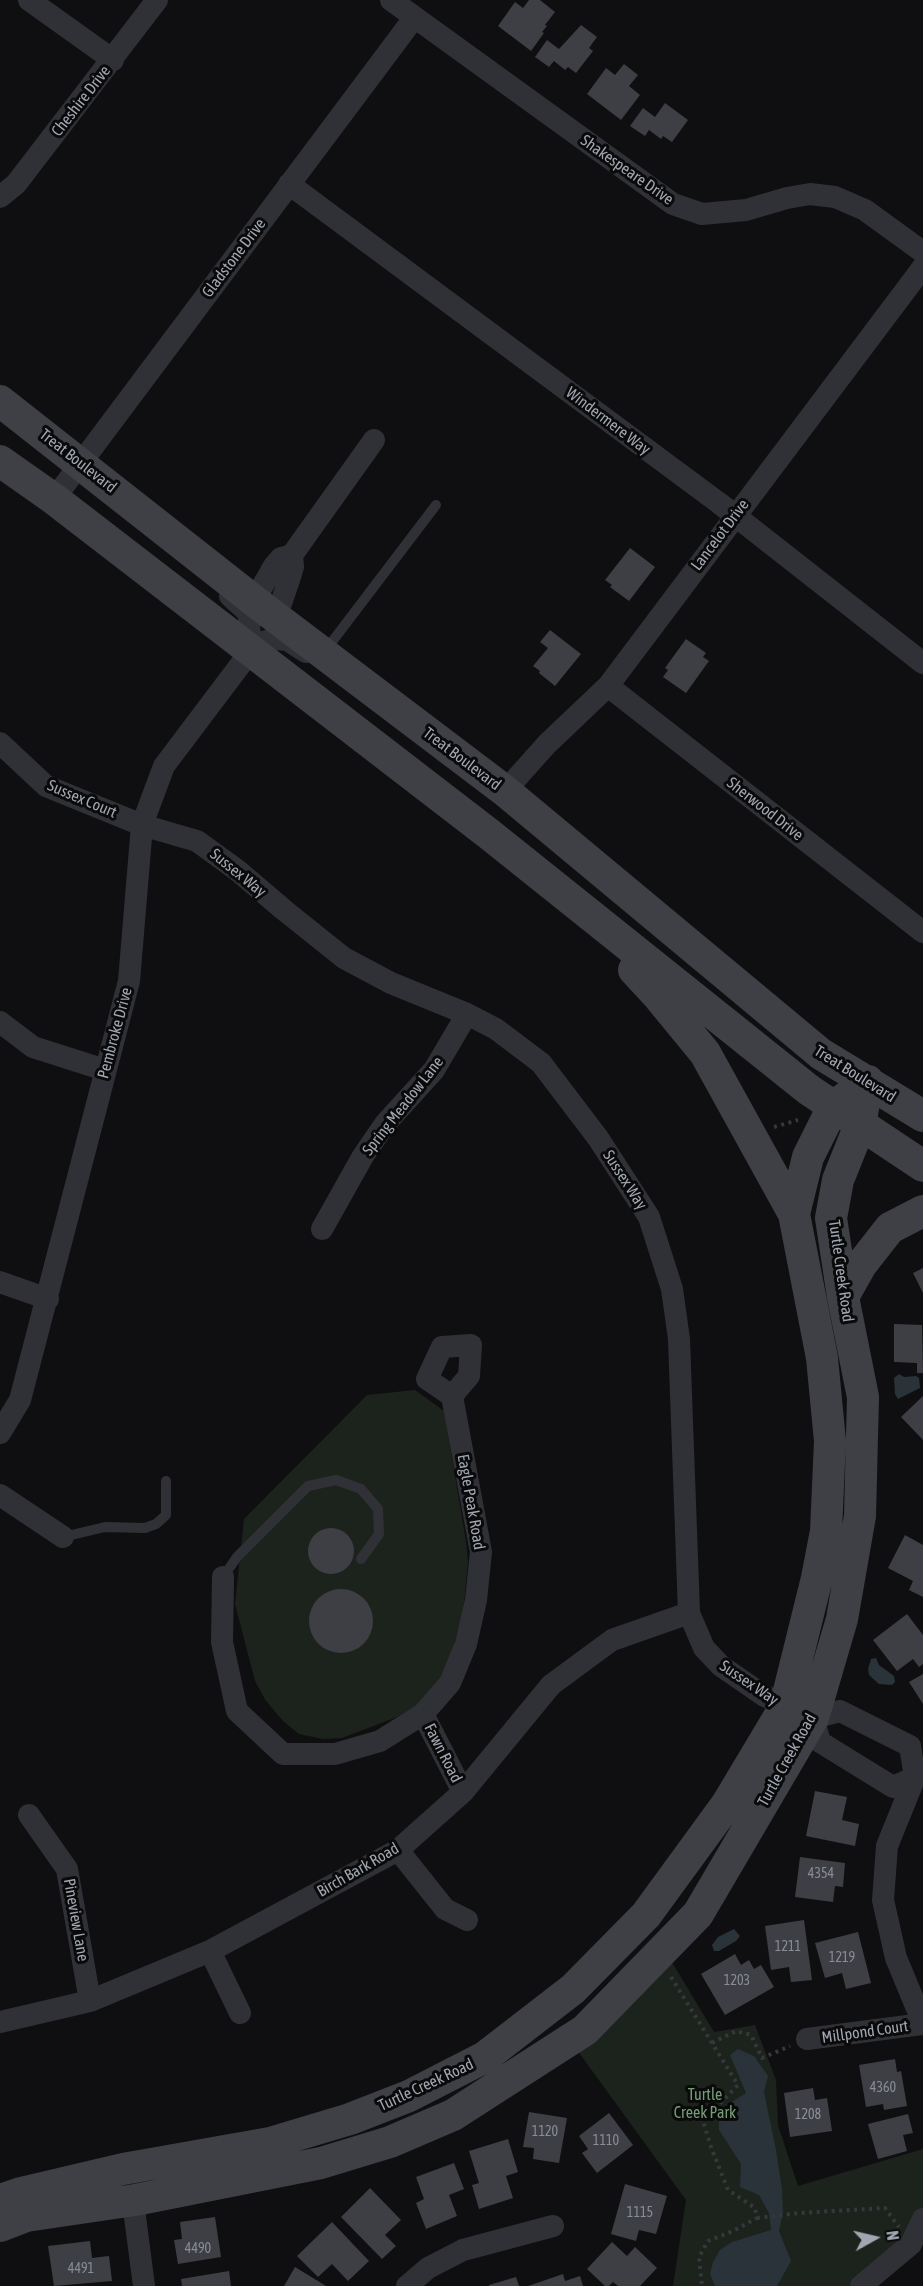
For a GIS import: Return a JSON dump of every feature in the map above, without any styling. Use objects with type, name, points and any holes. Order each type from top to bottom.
[{"type":"street","points":[[29,0],[113,60]]},
{"type":"street","name":"Cheshire Drive","points":[[0,197],[16,184],[158,0]]},
{"type":"street","name":"Shakespeare Drive","points":[[391,0],[673,204],[702,214],[746,210],[810,194],[836,197],[865,210],[923,252]]},
{"type":"street","name":"Gladstone Drive","points":[[54,499],[414,18]]},
{"type":"street","name":"Windermere Way","points":[[289,184],[735,515],[923,663]]},
{"type":"street","name":"Lancelot Drive","points":[[505,791],[547,744],[608,686],[923,267]]},
{"type":"street","name":"Treat Boulevard","points":[[0,401],[323,654],[505,791],[821,1054],[923,1116]]},
{"type":"street","points":[[265,609],[289,580],[293,567],[292,555],[374,440]]},
{"type":"street","points":[[0,460],[250,649],[833,1107],[923,1166]]},
{"type":"street","points":[[208,564],[211,580],[249,613],[250,649]]},
{"type":"street","points":[[250,649],[256,644],[274,639],[295,644],[411,735],[423,739],[433,737]]},
{"type":"street","name":"Pembroke Drive","points":[[0,1433],[20,1400],[129,981],[142,825],[164,766],[250,649]]},
{"type":"street","name":"Sherwood Drive","points":[[608,686],[923,932]]},
{"type":"street","name":"Sussex Court","points":[[0,743],[46,786],[142,825]]},
{"type":"street","name":"Sussex Way","points":[[142,825],[197,841],[237,870],[344,958],[391,983],[467,1014],[496,1029],[541,1063],[598,1138],[649,1217],[672,1289],[679,1340],[689,1613],[704,1648],[715,1660],[763,1695],[799,1712]]},
{"type":"street","points":[[543,877],[659,997],[705,1053],[794,1214]]},
{"type":"street","name":"Spring Meadow Lane","points":[[321,1229],[363,1156],[385,1124],[434,1070],[467,1014]]},
{"type":"street","points":[[0,1022],[33,1047],[105,1070]]},
{"type":"street","name":"Turtle Creek Road","points":[[0,2200],[123,2169],[270,2143],[340,2122],[410,2096],[485,2057],[573,1989],[646,1915],[727,1804],[799,1712],[817,1578],[826,1531],[830,1441],[822,1358],[794,1214],[808,1157],[833,1107],[868,1081]]},
{"type":"street","name":"Turtle Creek Road","points":[[0,2226],[26,2216],[135,2200],[321,2163],[390,2142],[453,2115],[585,2030],[698,1914],[799,1712],[842,1619],[860,1516],[863,1397],[843,1297],[831,1218],[838,1180],[860,1125],[868,1081]]},
{"type":"street","points":[[843,1297],[861,1265],[890,1228],[923,1211]]},
{"type":"street","points":[[0,1282],[48,1299]]},
{"type":"street","name":"Eagle Peak Road","points":[[223,1577],[222,1642],[237,1711],[283,1754],[335,1754],[380,1741],[423,1714],[450,1683],[466,1644],[476,1600],[481,1552],[452,1396]]},
{"type":"street","points":[[0,1495],[63,1537]]},
{"type":"street","name":"Birch Bark Road","points":[[0,2022],[90,2001],[210,1951],[398,1850],[463,1792],[551,1684],[612,1640],[689,1613]]},
{"type":"street","points":[[799,1712],[840,1711],[910,1746],[919,1772],[887,1846],[883,1900],[896,1958],[923,2024]]},
{"type":"street","points":[[799,1712],[820,1742],[893,1787],[919,1772]]},
{"type":"street","name":"Fawn Road","points":[[423,1714],[463,1792]]},
{"type":"street","name":"Pineview Lane","points":[[29,1815],[67,1869],[90,2001]]},
{"type":"street","points":[[398,1850],[445,1909],[467,1920]]},
{"type":"street","points":[[210,1951],[240,2013]]},
{"type":"street","name":"Millpond Court","points":[[807,2039],[923,2024]]},
{"type":"street","points":[[135,2200],[144,2286]]},
{"type":"street","points":[[861,2286],[917,2250],[923,2219]]},
{"type":"street","points":[[407,2286],[428,2268],[463,2250],[553,2226]]},
{"type":"lane","points":[[323,654],[436,505]]},
{"type":"lane","points":[[223,1577],[237,1557],[308,1486],[336,1480],[361,1489],[378,1509],[379,1534],[361,1559]]},
{"type":"lane","points":[[63,1537],[105,1527],[145,1528],[156,1524],[166,1515],[166,1481]]},
{"type":"path","points":[[766,1129],[800,1120]]},
{"type":"path","points":[[656,1958],[672,1977],[738,2085],[703,2121],[728,2190],[755,2208],[757,2218]]},
{"type":"path","points":[[712,2043],[736,2031],[751,2035],[762,2058],[807,2039]]},
{"type":"path","points":[[702,2286],[699,2258],[708,2241],[734,2231],[757,2218],[885,2208],[917,2250]]},
{"type":"green space","points":[[415,1390],[444,1411],[466,1541],[468,1563],[463,1612],[448,1668],[418,1706],[397,1717],[342,1738],[323,1739],[299,1734],[283,1721],[266,1701],[255,1681],[235,1604],[244,1519],[367,1395]]},
{"type":"green space","name":"Turtle Creek Park","points":[[664,1949],[714,2032],[755,2025],[776,2080],[778,2125],[798,2186],[923,2149],[923,2219],[861,2286],[673,2286],[686,2200],[569,2039]]},
{"type":"shaded area","points":[[899,1374],[904,1377],[919,1378],[920,1388],[898,1399],[895,1394],[894,1378]]},
{"type":"shaded area","points":[[876,1658],[879,1665],[894,1676],[895,1682],[892,1685],[879,1684],[869,1675],[871,1659]]},
{"type":"shaded area","points":[[734,1929],[740,1936],[736,1941],[719,1951],[714,1951],[712,1945],[718,1937]]},
{"type":"shaded area","points":[[738,2049],[754,2056],[768,2076],[764,2092],[782,2189],[783,2213],[779,2231],[791,2261],[777,2286],[715,2286],[710,2274],[713,2262],[720,2250],[732,2242],[771,2230],[769,2213],[759,2195],[740,2187],[741,2164],[719,2130],[719,2120],[730,2103],[746,2093],[730,2055]]},
{"type":"building","points":[[529,0],[540,0],[555,12],[531,51],[498,26],[515,2],[523,8]]},
{"type":"building","points":[[581,25],[597,37],[589,48],[593,51],[576,73],[568,67],[565,70],[554,61],[549,67],[535,57],[547,40],[559,49]]},
{"type":"building","points":[[624,64],[638,75],[629,86],[640,95],[621,120],[587,94],[606,68],[615,75]]},
{"type":"building","points":[[665,103],[688,120],[672,142],[663,136],[661,139],[649,130],[645,136],[630,126],[643,108],[655,117]]},
{"type":"building","points":[[630,548],[655,567],[629,601],[610,587],[612,585],[605,580]]},
{"type":"building","points":[[550,630],[581,654],[555,686],[533,666],[548,648],[540,642]]},
{"type":"building","points":[[686,639],[706,653],[703,657],[709,661],[686,693],[663,677],[668,670],[665,668]]},
{"type":"building","points":[[923,1268],[923,1293],[913,1273]]},
{"type":"building","points":[[894,1324],[922,1325],[923,1373],[917,1373],[917,1363],[894,1362]]},
{"type":"building","points":[[923,1396],[923,1440],[901,1417]]},
{"type":"building","points":[[331,1528],[347,1535],[354,1551],[347,1567],[331,1574],[315,1567],[308,1551],[315,1535]]},
{"type":"building","points":[[905,1535],[923,1545],[923,1597],[909,1590],[913,1581],[888,1568]]},
{"type":"building","points":[[335,1589],[347,1589],[364,1598],[371,1609],[373,1621],[371,1633],[364,1644],[347,1653],[335,1653],[323,1648],[314,1639],[309,1627],[309,1615],[314,1603],[323,1594]]},
{"type":"building","points":[[907,1614],[923,1635],[923,1664],[919,1667],[913,1659],[897,1671],[873,1640]]},
{"type":"building","points":[[923,1674],[923,1704],[909,1682]]},
{"type":"building","points":[[815,1791],[847,1797],[842,1820],[859,1824],[855,1846],[806,1836]]},
{"type":"building","points":[[800,1857],[845,1863],[843,1887],[835,1886],[833,1902],[795,1897]]},
{"type":"building","points":[[804,1920],[812,1980],[791,1982],[789,1967],[771,1970],[765,1926]]},
{"type":"building","points":[[858,1932],[871,1983],[846,1989],[842,1973],[825,1978],[815,1943]]},
{"type":"building","points":[[735,1954],[741,1965],[749,1960],[754,1969],[761,1965],[774,1987],[725,2015],[701,1974]]},
{"type":"building","points":[[895,2059],[897,2072],[901,2071],[907,2106],[884,2110],[883,2104],[866,2107],[859,2065]]},
{"type":"building","points":[[813,2088],[815,2100],[827,2098],[832,2131],[790,2137],[784,2093]]},
{"type":"building","points":[[529,2112],[567,2118],[559,2163],[533,2159],[534,2148],[523,2147]]},
{"type":"building","points":[[609,2113],[633,2145],[597,2173],[582,2153],[588,2149],[579,2136]]},
{"type":"building","points":[[908,2114],[913,2133],[903,2135],[907,2151],[878,2159],[868,2124]]},
{"type":"building","points":[[508,2139],[518,2172],[506,2176],[513,2198],[479,2209],[472,2185],[479,2183],[469,2151]]},
{"type":"building","points":[[454,2163],[464,2189],[449,2195],[457,2216],[426,2229],[416,2203],[424,2199],[416,2177]]},
{"type":"building","points":[[625,2184],[667,2196],[656,2234],[639,2230],[636,2241],[611,2234]]},
{"type":"building","points":[[370,2188],[401,2220],[385,2235],[396,2246],[382,2259],[341,2217]]},
{"type":"building","points":[[215,2217],[221,2257],[178,2264],[174,2240],[182,2239],[180,2222]]},
{"type":"building","points":[[332,2222],[369,2261],[348,2281],[332,2264],[318,2277],[297,2256]]},
{"type":"building","points":[[90,2241],[92,2258],[109,2256],[112,2281],[54,2286],[48,2246]]},
{"type":"building","points":[[612,2242],[627,2256],[635,2247],[657,2268],[640,2286],[618,2286],[613,2282],[605,2286],[587,2269]]},
{"type":"building","points":[[295,2267],[326,2286],[284,2286]]},
{"type":"building","points":[[229,2271],[231,2286],[182,2286],[181,2279]]},
{"type":"building","points":[[563,2274],[565,2281],[580,2276],[583,2286],[528,2286]]},
{"type":"building","points":[[516,2277],[519,2286],[489,2286],[489,2285]]}]
